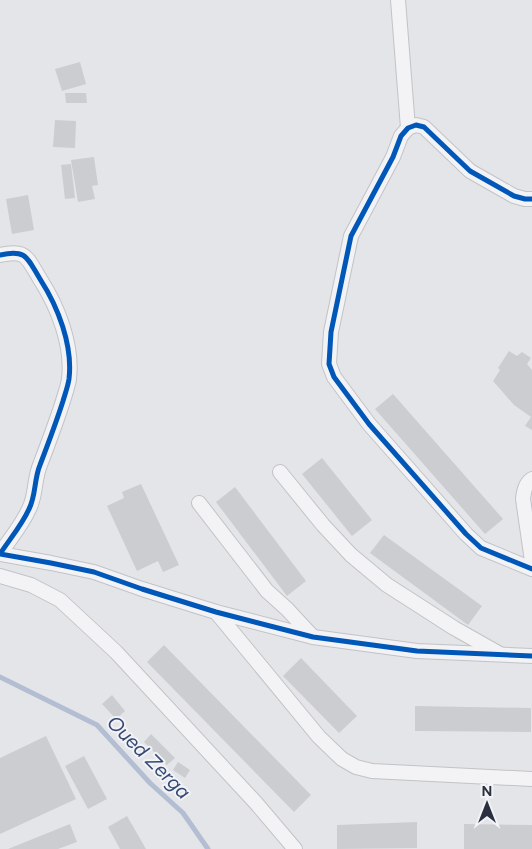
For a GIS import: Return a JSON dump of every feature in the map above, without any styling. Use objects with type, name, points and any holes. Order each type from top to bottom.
[{"type":"street","points":[[398,0],[408,128]]},
{"type":"street","points":[[532,199],[514,196],[470,171],[424,127],[416,125],[408,128],[401,136],[393,156],[351,236],[331,332],[329,353],[331,371],[369,424],[466,534],[481,548],[532,569]]},
{"type":"street","points":[[0,255],[18,252],[29,261],[51,295],[70,356],[69,380],[37,473],[34,494],[29,509],[0,554],[51,562],[94,572],[216,612],[313,637],[417,651],[532,656]]},
{"type":"street","points":[[280,472],[323,525],[351,555],[387,585],[454,628],[503,655]]},
{"type":"street","points":[[532,480],[528,482],[524,489],[523,500],[532,561]]},
{"type":"street","points":[[199,503],[267,591],[313,637]]},
{"type":"street","points":[[0,576],[31,585],[60,600],[116,652],[256,803],[295,849]]},
{"type":"street","points":[[216,612],[319,737],[342,759],[356,767],[372,771],[532,779]]},
{"type":"building","points":[[80,62],[86,84],[62,91],[55,69]]},
{"type":"building","points":[[65,93],[86,93],[87,103],[66,103]]},
{"type":"building","points":[[55,120],[76,121],[75,148],[53,147]]},
{"type":"building","points":[[94,157],[98,185],[92,186],[95,199],[78,202],[71,160]]},
{"type":"building","points":[[71,164],[75,198],[65,199],[61,165]]},
{"type":"building","points":[[28,195],[34,230],[12,234],[6,199]]},
{"type":"building","points":[[509,351],[517,356],[522,352],[531,358],[527,364],[532,370],[532,430],[525,426],[531,417],[514,405],[493,381],[500,370],[498,368]]},
{"type":"building","points":[[393,394],[503,519],[485,534],[375,409]]},
{"type":"building","points":[[322,458],[372,520],[352,536],[302,474]]},
{"type":"building","points":[[141,484],[179,565],[163,572],[158,561],[137,571],[107,506],[124,498],[122,492]]},
{"type":"building","points":[[235,487],[306,581],[287,596],[216,502]]},
{"type":"building","points":[[384,535],[482,606],[468,625],[370,553]]},
{"type":"building","points":[[164,645],[311,795],[294,812],[147,662]]},
{"type":"building","points":[[301,658],[357,716],[339,733],[283,676]]},
{"type":"building","points":[[112,695],[125,711],[116,719],[102,704]]},
{"type":"building","points":[[415,706],[531,708],[531,732],[415,731]]},
{"type":"building","points":[[151,734],[175,758],[167,765],[144,742]]},
{"type":"building","points":[[46,736],[76,799],[0,834],[0,758]]},
{"type":"building","points":[[84,756],[107,799],[88,809],[65,766]]},
{"type":"building","points":[[178,762],[190,770],[185,778],[173,770]]},
{"type":"building","points":[[127,816],[146,849],[120,849],[108,827]]},
{"type":"building","points":[[417,822],[417,848],[337,849],[337,825]]},
{"type":"building","points":[[70,824],[77,842],[58,849],[8,849]]},
{"type":"building","points":[[464,824],[532,825],[532,849],[464,849]]},
{"type":"waterway","name":"Oued Zerga","points":[[0,677],[97,725],[150,783],[183,813],[208,849]]},
{"type":"cycle path","points":[[532,199],[514,196],[470,171],[424,127],[416,125],[408,128],[401,136],[393,157],[351,236],[331,332],[329,364],[334,377],[369,424],[466,534],[481,548],[532,569]]},
{"type":"cycle path","points":[[0,255],[9,253],[21,254],[29,261],[47,290],[58,314],[63,327],[70,366],[67,387],[38,470],[31,504],[23,521],[0,554],[94,572],[216,612],[313,637],[417,651],[532,656]]}]
